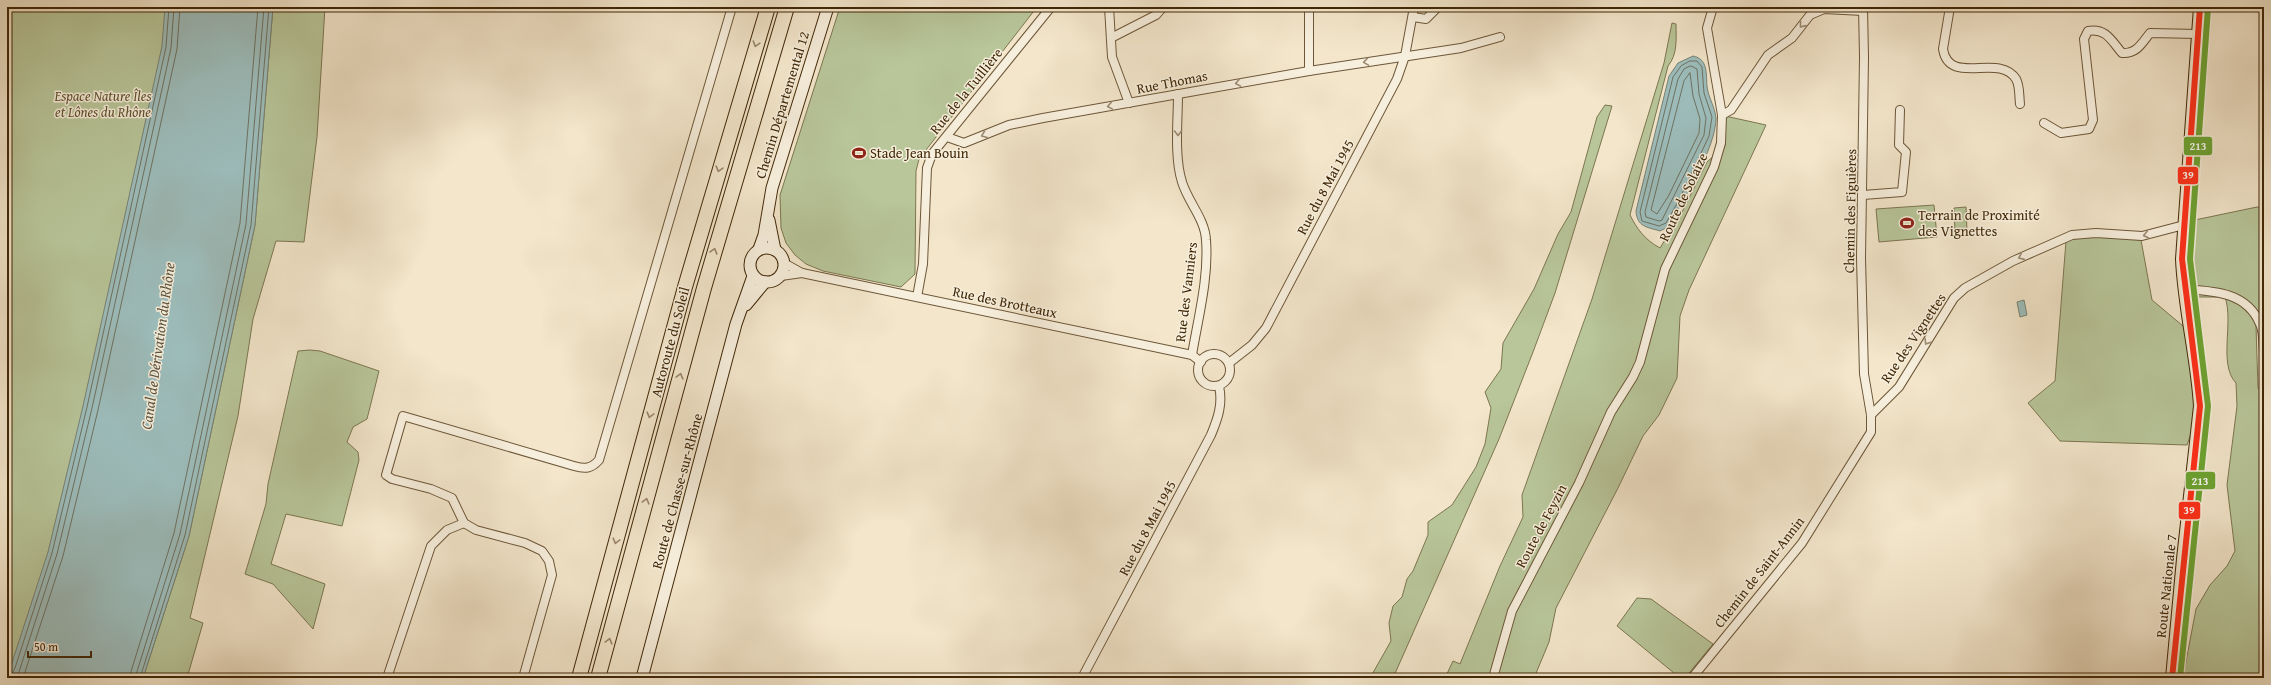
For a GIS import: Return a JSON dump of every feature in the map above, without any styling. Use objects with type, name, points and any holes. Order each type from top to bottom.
[{"type":"highway","name":"Autoroute du Soleil","points":[[579,678],[687,280],[768,7]]},
{"type":"highway","name":"Autoroute du Soleil","points":[[598,678],[704,288],[787,7]]},
{"type":"main road","name":"Chemin Départemental 12","points":[[759,249],[772,188],[828,7]]},
{"type":"main road","name":"Route Nationale 7","points":[[2172,678],[2183,559],[2200,406],[2199,384],[2184,290],[2182,258],[2200,7]]},
{"type":"main road","name":"Chemin Départemental 12","points":[[767,212],[775,250]]},
{"type":"main road","points":[[770,248],[775,250],[783,257],[784,263],[781,276],[776,280],[765,282],[753,276],[750,272],[750,261],[759,249],[770,248]]},
{"type":"main road","name":"Route de Chasse-sur-Rhône","points":[[642,678],[741,312],[753,276]]},
{"type":"main road","name":"Route de Chasse-sur-Rhône","points":[[741,312],[765,282]]},
{"type":"street","points":[[523,678],[552,575],[549,561],[542,551],[525,543],[476,530],[464,523],[452,498],[431,489],[392,479],[386,475],[403,416],[584,468],[593,466],[599,460],[732,7]]},
{"type":"street","name":"Rue de la Tuillière","points":[[917,297],[923,264],[927,168],[932,154],[1051,7]]},
{"type":"street","points":[[1109,7],[1112,57],[1129,103]]},
{"type":"street","points":[[1111,38],[1156,15],[1163,7]]},
{"type":"street","points":[[1309,7],[1309,71]]},
{"type":"street","name":"Rue du 8 Mai 1945","points":[[1229,363],[1252,345],[1266,328],[1397,79],[1405,56],[1414,7]]},
{"type":"street","points":[[1413,17],[1426,19],[1438,7]]},
{"type":"street","name":"Route de Solaize","points":[[1625,391],[1640,362],[1665,269],[1714,167],[1720,143],[1722,115],[1707,28],[1713,7]]},
{"type":"street","points":[[1950,7],[1943,49],[1944,56],[1950,64],[1957,67],[1996,68],[2007,71],[2016,79],[2020,104]]},
{"type":"street","points":[[1722,115],[1731,110],[1768,55],[1792,38],[1810,15],[1824,9],[1863,9]]},
{"type":"street","name":"Chemin des Figuières","points":[[1863,9],[1863,195],[1861,258],[1864,374],[1871,415]]},
{"type":"street","points":[[2044,123],[2061,133],[2089,129],[2093,120],[2084,39],[2088,31],[2098,30],[2104,33],[2122,53],[2138,50],[2150,33],[2198,34]]},
{"type":"street","name":"Rue Thomas","points":[[947,137],[964,143],[1009,125],[1309,71],[1461,48],[1500,37]]},
{"type":"street","name":"Rue des Vanniers","points":[[1178,94],[1179,160],[1182,182],[1202,223],[1206,239],[1206,253],[1192,355]]},
{"type":"street","points":[[1863,195],[1902,192],[1906,152],[1899,145],[1900,110]]},
{"type":"street","name":"Rue des Vignettes","points":[[1871,415],[1899,387],[1954,298],[1965,288],[2013,261],[2072,234],[2096,233],[2142,236],[2184,225]]},
{"type":"street","name":"Rue des Brotteaux","points":[[784,263],[802,273],[1192,355],[1201,362]]},
{"type":"street","name":"Rue des Brotteaux","points":[[781,276],[802,273]]},
{"type":"street","points":[[2184,290],[2232,296],[2250,306],[2261,325],[2264,352]]},
{"type":"street","points":[[1213,354],[1222,356],[1229,363],[1229,377],[1218,386],[1208,385],[1201,379],[1198,370],[1201,362],[1213,354]]},
{"type":"street","name":"Rue du 8 Mai 1945","points":[[1082,678],[1211,435],[1218,418],[1221,404],[1218,386]]},
{"type":"street","name":"Route de Feyzin","points":[[1493,678],[1512,611],[1579,483],[1611,412],[1625,391]]},
{"type":"street","name":"Chemin de Saint-Annin","points":[[1692,678],[1802,542],[1871,432],[1871,415]]},
{"type":"street","points":[[387,678],[431,546],[446,530],[464,523]]},
{"type":"green space","name":"Espace Nature Îles et Lônes du Rhône","points":[[7,7],[215,7],[59,678],[7,678]]},
{"type":"green space","points":[[273,7],[325,7],[317,137],[304,242],[276,241],[253,319],[238,416],[190,618],[203,623],[187,678],[143,678],[189,536],[255,225]]},
{"type":"green space","name":"Stade Jean Bouin","points":[[840,7],[1037,7],[919,159],[916,171],[915,274],[901,287],[823,271],[806,264],[795,255],[786,243],[781,228],[780,195]]},
{"type":"green space","points":[[1672,23],[1676,24],[1675,51],[1668,66],[1630,215],[1642,234],[1660,248],[1682,212],[1707,162],[1725,146],[1725,116],[1766,125],[1689,290],[1680,316],[1677,378],[1659,415],[1643,436],[1556,608],[1549,642],[1534,678],[1445,678],[1453,661],[1460,664],[1500,566],[1523,517],[1522,495],[1592,299],[1664,63]]},
{"type":"green space","points":[[1605,105],[1612,106],[1555,293],[1499,439],[1393,678],[1370,678],[1391,641],[1389,623],[1393,606],[1402,597],[1407,579],[1413,571],[1428,535],[1428,522],[1452,505],[1476,467],[1485,444],[1491,408],[1485,392],[1501,369],[1503,343],[1534,289],[1558,234],[1571,212],[1597,117]]},
{"type":"green space","name":"Terrain de Proximité des Vignettes","points":[[1934,205],[1937,237],[1879,242],[1876,209]]},
{"type":"green space","points":[[1966,207],[1967,231],[1955,232],[1954,208]]},
{"type":"green space","points":[[2257,207],[2264,208],[2264,327],[2256,326],[2258,388],[2264,395],[2264,678],[2186,678],[2184,672],[2196,609],[2210,585],[2227,566],[2235,551],[2227,485],[2237,406],[2236,383],[2231,375],[2228,365],[2228,318],[2225,297],[2193,297],[2190,221]]},
{"type":"green space","points":[[2097,236],[2141,240],[2152,300],[2183,326],[2189,339],[2197,416],[2187,445],[2060,441],[2028,403],[2055,381],[2066,241],[2075,237]]},
{"type":"green space","points":[[298,351],[320,351],[379,371],[367,419],[353,427],[347,442],[358,452],[359,460],[342,526],[286,514],[271,564],[325,584],[313,629],[273,584],[245,574],[266,504],[268,484]]},
{"type":"green space","points":[[1637,598],[1651,599],[1713,644],[1685,678],[1680,678],[1617,626]]},
{"type":"water","name":"Canal de Dérivation du Rhône","points":[[165,7],[273,7],[255,225],[189,536],[143,678],[7,678],[48,552],[83,406],[162,46]]},
{"type":"water","points":[[1693,56],[1704,63],[1708,90],[1716,118],[1715,130],[1705,159],[1690,189],[1668,227],[1660,231],[1644,226],[1638,220],[1636,211],[1669,76],[1678,63]]},
{"type":"water","points":[[2024,300],[2027,315],[2020,317],[2017,302]]},
{"type":"transit line","name":"39","points":[[2172,678],[2200,406],[2182,259],[2200,7]]},
{"type":"transit line","name":"213","points":[[2180,678],[2208,406],[2190,259],[2208,8]]},
{"type":"place","name":"Stade Jean Bouin","points":[[859,153]]},
{"type":"place","name":"Terrain de Proximité des Vignettes","points":[[1907,223]]}]
